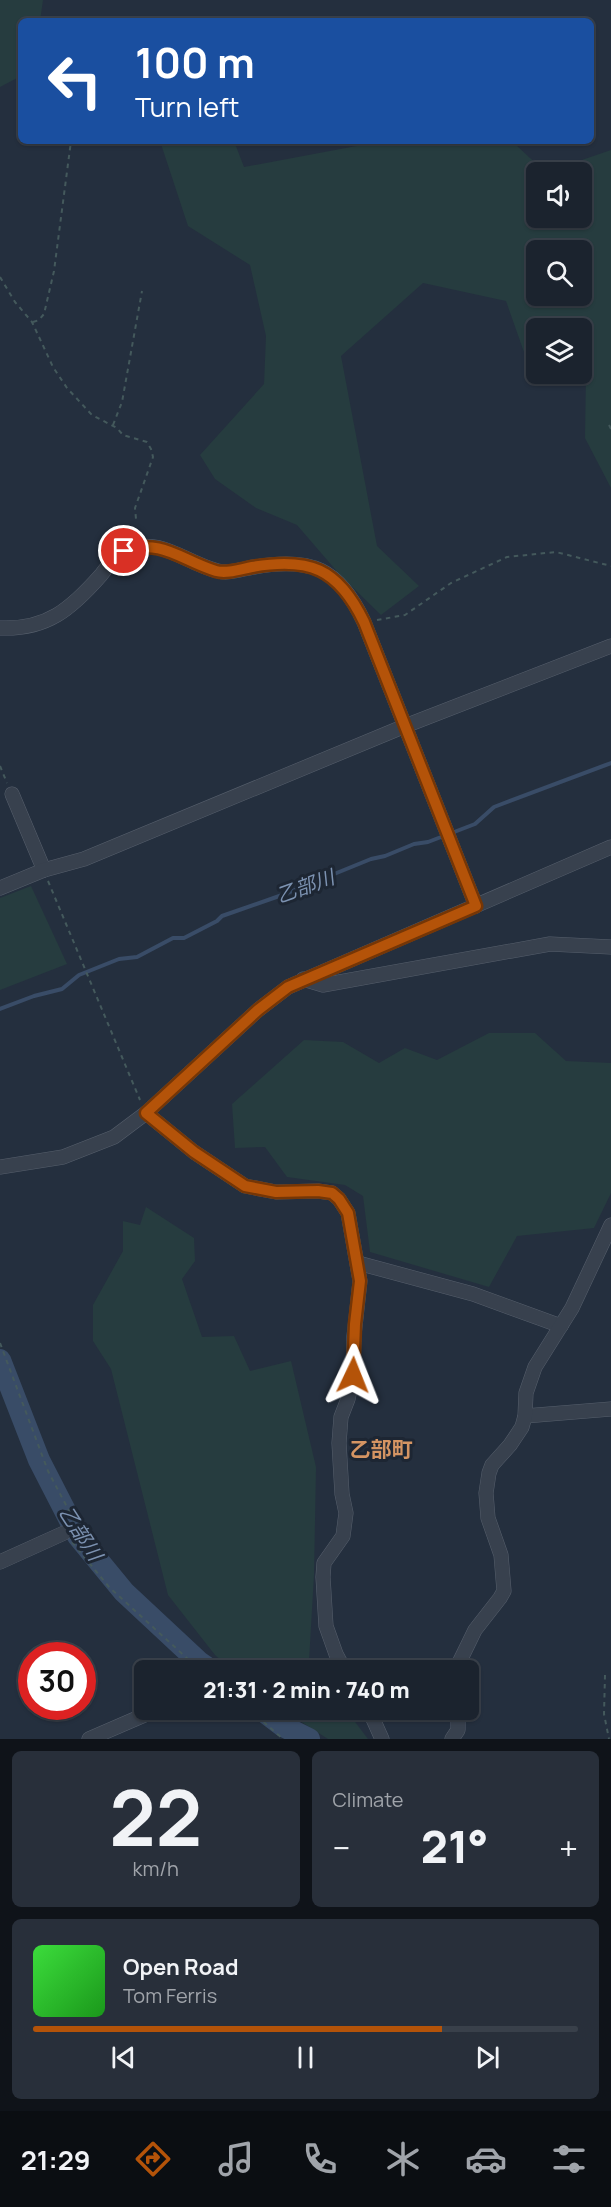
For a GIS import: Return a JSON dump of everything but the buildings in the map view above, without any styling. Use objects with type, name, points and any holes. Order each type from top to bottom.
[{"type":"street","points":[[0,628],[26,627],[52,619],[84,594],[113,559],[124,551],[138,546],[165,549],[222,572],[279,563],[308,565],[320,569],[349,594],[364,622],[476,906]]},
{"type":"street","points":[[0,888],[44,870],[84,859],[405,726],[611,646]]},
{"type":"street","points":[[12,794],[44,870]]},
{"type":"street","points":[[0,1167],[63,1158],[114,1137],[146,1113],[258,1010],[288,987],[611,847]]},
{"type":"street","points":[[303,979],[323,985],[550,944],[611,947]]},
{"type":"street","points":[[146,1113],[194,1152],[245,1186],[276,1192],[332,1193],[348,1213],[360,1281],[353,1375],[348,1400],[341,1417],[339,1443],[342,1494],[346,1514],[343,1536],[324,1563],[323,1577],[326,1626],[339,1660]]},
{"type":"street","points":[[460,1660],[475,1630],[504,1591],[501,1555],[488,1518],[486,1484],[492,1465],[518,1434],[525,1416],[526,1393],[535,1367],[561,1326],[592,1268],[611,1225]]},
{"type":"street","points":[[358,1263],[473,1294],[561,1326]]},
{"type":"street","points":[[525,1416],[611,1409]]},
{"type":"street","points":[[0,1562],[64,1533]]},
{"type":"street","points":[[89,1739],[134,1720]]},
{"type":"street","points":[[373,1720],[382,1739]]},
{"type":"street","points":[[452,1739],[458,1730],[458,1720]]},
{"type":"path","points":[[32,322],[39,320],[47,304],[54,271],[71,144]]},
{"type":"path","points":[[0,277],[19,308],[32,322],[53,367],[67,388],[92,415],[113,426],[123,435],[147,442],[151,449],[153,457],[135,508],[136,519]]},
{"type":"path","points":[[113,426],[123,402],[142,291]]},
{"type":"path","points":[[609,425],[611,429]]},
{"type":"path","points":[[364,622],[405,615],[451,583],[507,557],[556,552],[611,566]]},
{"type":"path","points":[[0,766],[12,794]]},
{"type":"path","points":[[44,870],[146,1113]]},
{"type":"path","points":[[0,1343],[48,1471],[76,1524]]},
{"type":"path","points":[[64,1533],[109,1587],[187,1660]]},
{"type":"path","points":[[605,1676],[604,1714],[609,1739]]},
{"type":"path","points":[[262,1720],[284,1739]]},
{"type":"green space","points":[[0,0],[43,0],[40,18],[18,18],[18,78],[0,87]]},
{"type":"green space","points":[[161,144],[235,144],[244,167],[367,144],[516,145],[534,162],[526,162],[526,228],[592,228],[592,162],[576,162],[611,150],[611,488],[585,438],[586,384],[592,384],[592,318],[526,318],[526,358],[506,301],[423,283],[341,356],[377,546],[419,586],[381,615],[340,575],[297,525],[256,508],[215,479],[200,455],[264,384],[266,336],[250,265],[188,226]]},
{"type":"green space","points":[[31,886],[67,964],[0,990],[0,898]]},
{"type":"green space","points":[[489,1033],[535,1033],[566,1061],[611,1063],[611,1193],[594,1228],[517,1236],[489,1287],[370,1252],[363,1196],[345,1185],[287,1177],[265,1147],[235,1148],[232,1104],[304,1040],[343,1042],[379,1063],[405,1048],[437,1060]]},
{"type":"green space","points":[[146,1207],[194,1238],[195,1261],[182,1279],[202,1337],[234,1336],[250,1371],[291,1361],[316,1467],[314,1575],[309,1660],[221,1660],[168,1595],[111,1369],[93,1341],[93,1305],[123,1251],[123,1221],[140,1225]]},
{"type":"green space","points":[[299,1720],[354,1720],[368,1739],[328,1739]]},
{"type":"waterway","name":"乙部川","points":[[0,1009],[34,996],[62,989],[79,975],[119,959],[137,957],[173,938],[184,938],[217,921],[222,916],[285,894],[371,859],[414,844],[428,842],[475,824],[494,807],[611,763]]},
{"type":"waterway","name":"乙部川","points":[[0,1360],[39,1460],[78,1536],[124,1592],[197,1660]]},
{"type":"waterway","name":"乙部川","points":[[275,1720],[309,1739]]},
{"type":"district","name":"乙部町","points":[[381,1449]]},
{"type":"route","points":[[124,551],[138,546],[165,549],[222,572],[279,563],[308,565],[320,569],[349,594],[364,622],[476,906],[288,987],[258,1010],[146,1113],[194,1152],[245,1186],[276,1192],[318,1191],[332,1193],[339,1199],[348,1213],[360,1281],[353,1375]]}]
